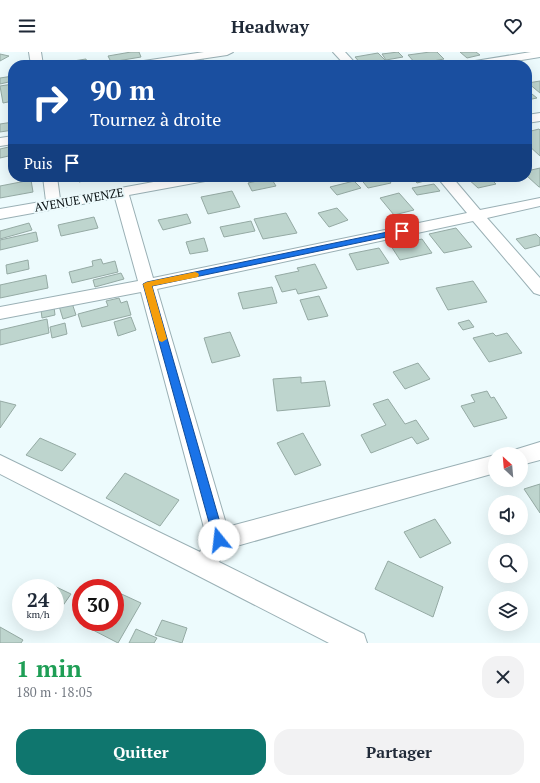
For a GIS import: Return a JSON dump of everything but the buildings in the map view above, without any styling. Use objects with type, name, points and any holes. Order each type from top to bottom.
[{"type":"street","points":[[164,59],[227,52]]},
{"type":"street","points":[[340,52],[347,60]]},
{"type":"street","points":[[498,60],[532,54],[540,63]]},
{"type":"street","points":[[51,182],[54,204]]},
{"type":"street","name":"AVENUE WENZE","points":[[0,214],[178,182]]},
{"type":"street","points":[[448,182],[540,289]]},
{"type":"street","points":[[121,192],[219,540]]},
{"type":"street","points":[[0,313],[540,202]]},
{"type":"street","points":[[528,454],[540,451]]},
{"type":"street","points":[[0,464],[355,643]]},
{"type":"street","points":[[204,566],[219,540],[488,466]]},
{"type":"slow traffic","points":[[162,339],[147,284],[195,275]]},
{"type":"route","points":[[219,540],[147,284],[402,231]]}]
